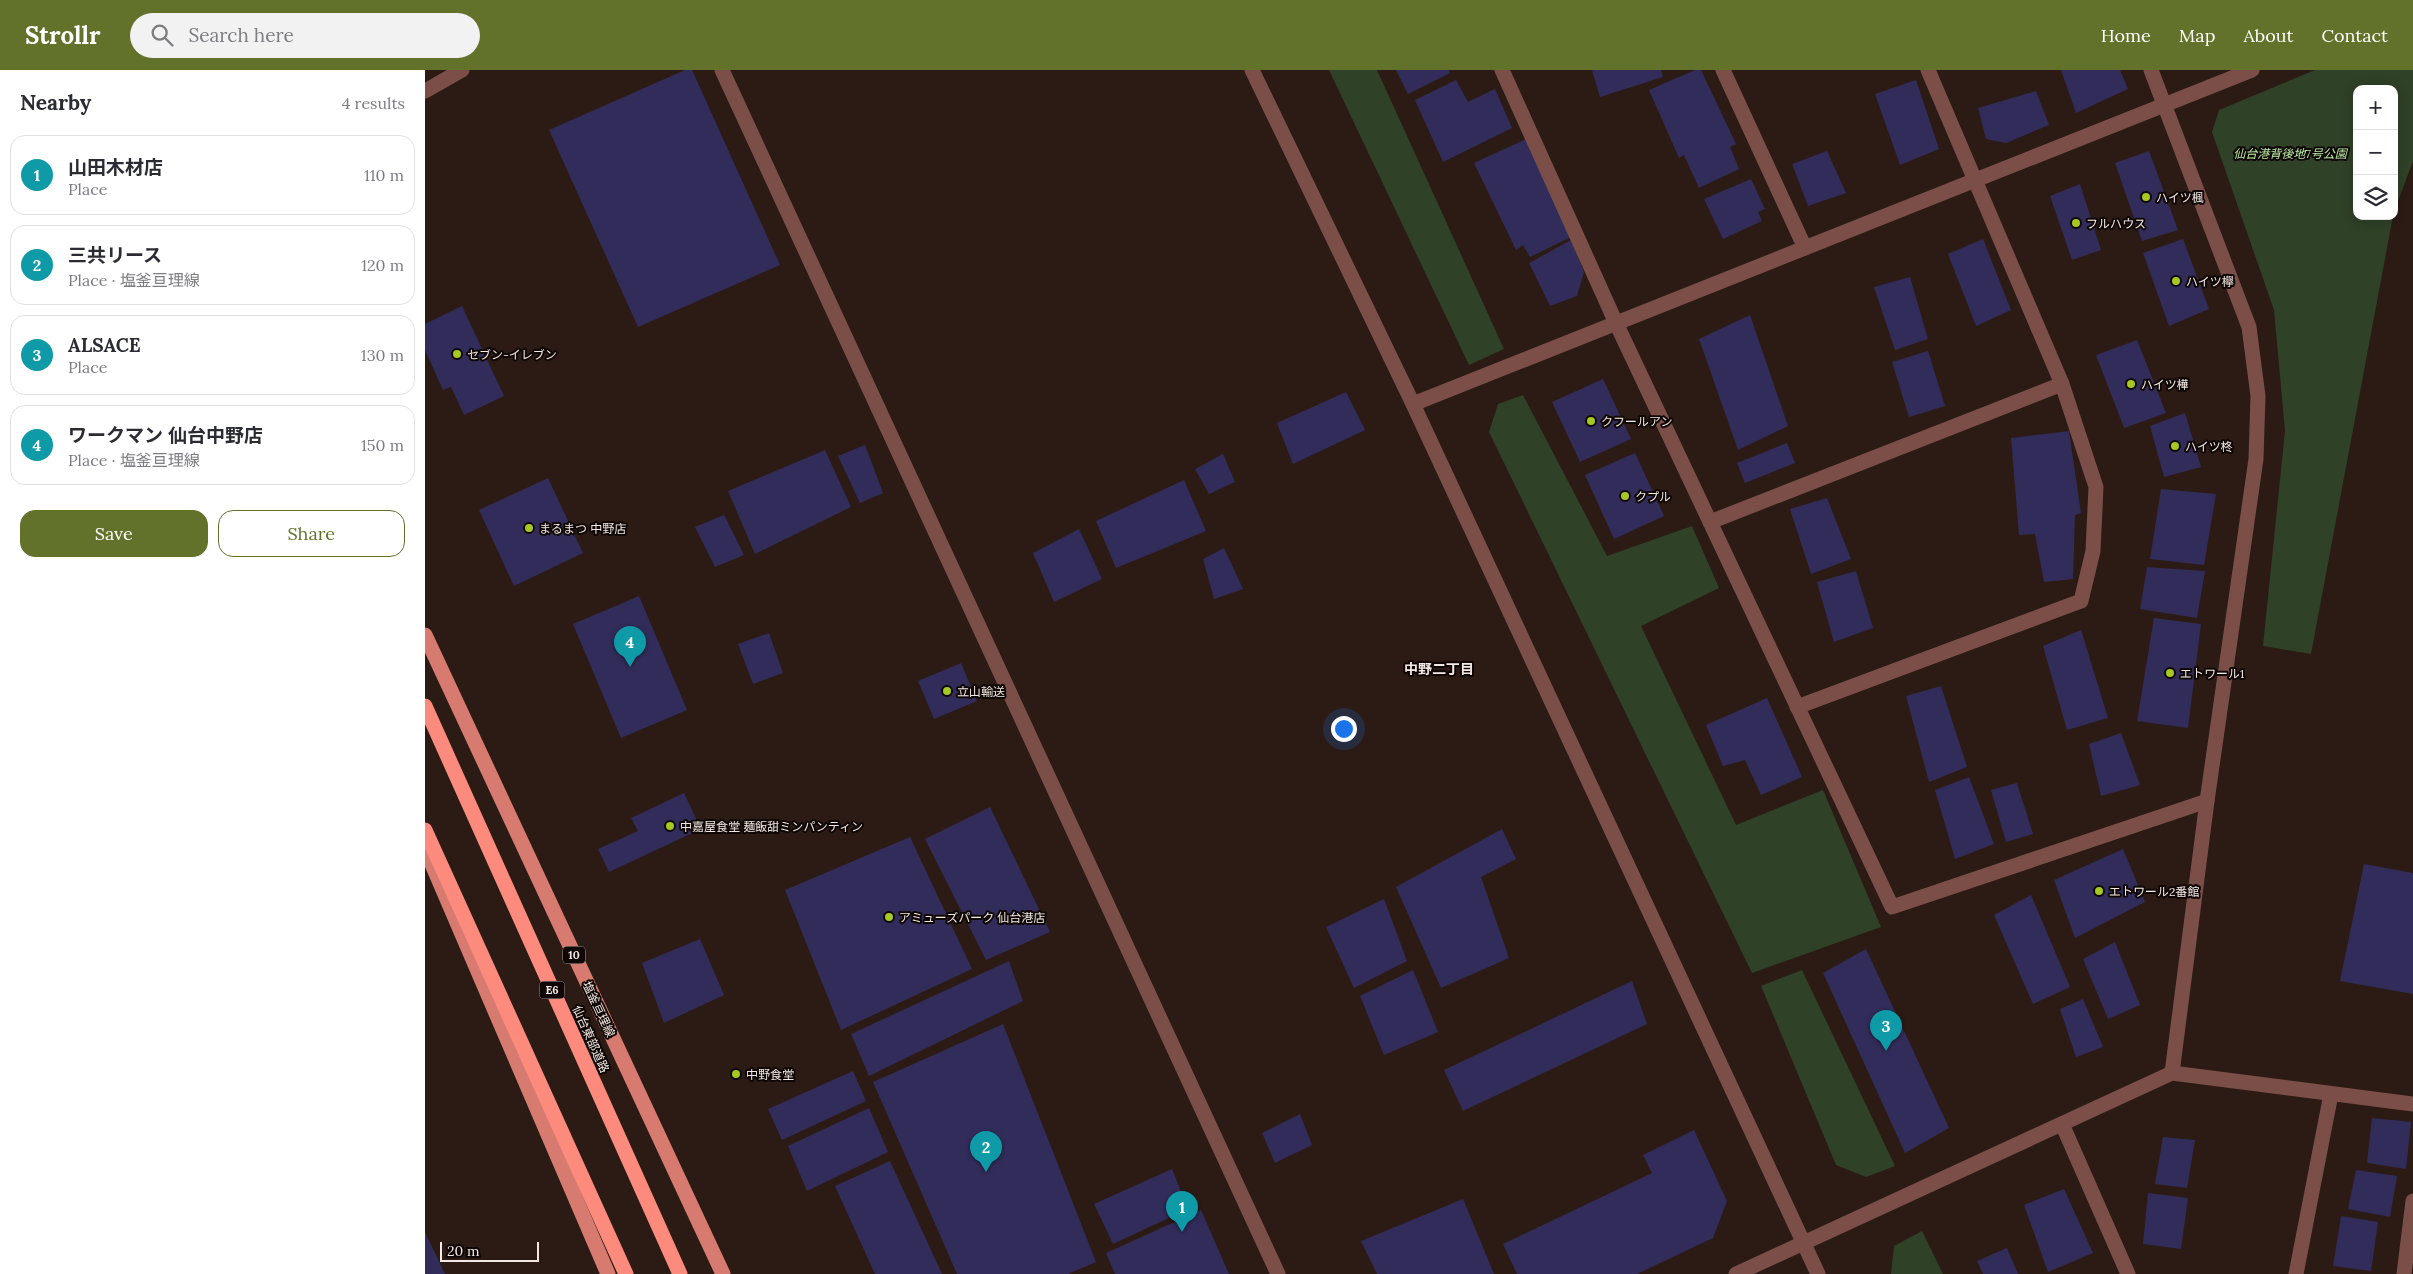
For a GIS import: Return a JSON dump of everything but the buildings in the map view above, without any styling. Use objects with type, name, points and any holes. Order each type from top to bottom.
[{"type":"highway","name":"仙台東部道路","points":[[425,706],[680,1274]]},
{"type":"highway","points":[[425,830],[626,1274]]},
{"type":"main road","name":"塩釜亘理線","points":[[425,635],[723,1274]]},
{"type":"main road","points":[[425,848],[608,1274]]},
{"type":"street","points":[[425,91],[462,70]]},
{"type":"street","points":[[722,70],[1278,1274]]},
{"type":"street","points":[[1253,70],[1413,404],[1818,1274]]},
{"type":"street","points":[[1502,70],[1616,323],[1892,907],[2207,801]]},
{"type":"street","points":[[1723,70],[1805,248]]},
{"type":"street","points":[[1797,707],[2081,601],[2093,551],[2096,487],[2063,384],[1928,70]]},
{"type":"street","points":[[2151,70],[2166,104],[2249,327],[2257,396],[2256,460],[2207,801],[2172,1073]]},
{"type":"street","points":[[1413,404],[2252,70]]},
{"type":"street","points":[[1710,522],[2063,384]]},
{"type":"street","points":[[1737,1274],[2172,1073],[2413,1104]]},
{"type":"street","points":[[2296,1274],[2331,1094]]},
{"type":"street","points":[[2062,1124],[2128,1274]]},
{"type":"street","points":[[2404,1274],[2413,1201]]},
{"type":"green space","points":[[1329,70],[1377,70],[1504,349],[1469,365]]},
{"type":"green space","name":"仙台港背後地7号公園","points":[[2315,70],[2413,70],[2413,161],[2398,201],[2398,85],[2353,85],[2353,220],[2392,220],[2311,654],[2263,646],[2285,431],[2274,310],[2212,132],[2219,110]]},
{"type":"green space","points":[[1523,395],[1607,556],[1692,526],[1719,588],[1641,626],[1736,825],[1823,790],[1881,927],[1752,973],[1489,432],[1498,404]]},
{"type":"green space","points":[[1802,970],[1895,1166],[1866,1177],[1836,1165],[1761,986]]},
{"type":"green space","points":[[1922,1231],[1943,1274],[1891,1274],[1894,1246]]},
{"type":"place","name":"ハイツ楓","points":[[2146,197]]},
{"type":"place","name":"フルハウス","points":[[2076,223]]},
{"type":"place","name":"ハイツ欅","points":[[2176,281]]},
{"type":"place","name":"セブン-イレブン","points":[[457,354]]},
{"type":"place","name":"ハイツ樺","points":[[2131,384]]},
{"type":"place","name":"クフールアン","points":[[1591,421]]},
{"type":"place","name":"ハイツ柊","points":[[2175,446]]},
{"type":"place","name":"クプル","points":[[1625,496]]},
{"type":"place","name":"まるまつ 中野店","points":[[529,528]]},
{"type":"place","name":"ワークマン 仙台中野店","points":[[630,667]]},
{"type":"place","name":"エトワール1","points":[[2170,673]]},
{"type":"place","name":"立山輸送","points":[[947,691]]},
{"type":"place","name":"中嘉屋食堂 麺飯甜ミンパンティン","points":[[670,826]]},
{"type":"place","name":"エトワール2番館","points":[[2099,891]]},
{"type":"place","name":"アミューズパーク 仙台港店","points":[[889,917]]},
{"type":"place","name":"ALSACE","points":[[1886,1051]]},
{"type":"place","name":"中野食堂","points":[[736,1074]]},
{"type":"place","name":"三共リース","points":[[986,1172]]},
{"type":"place","name":"山田木材店","points":[[1182,1232]]},
{"type":"district","name":"中野二丁目","points":[[1439,669]]}]
